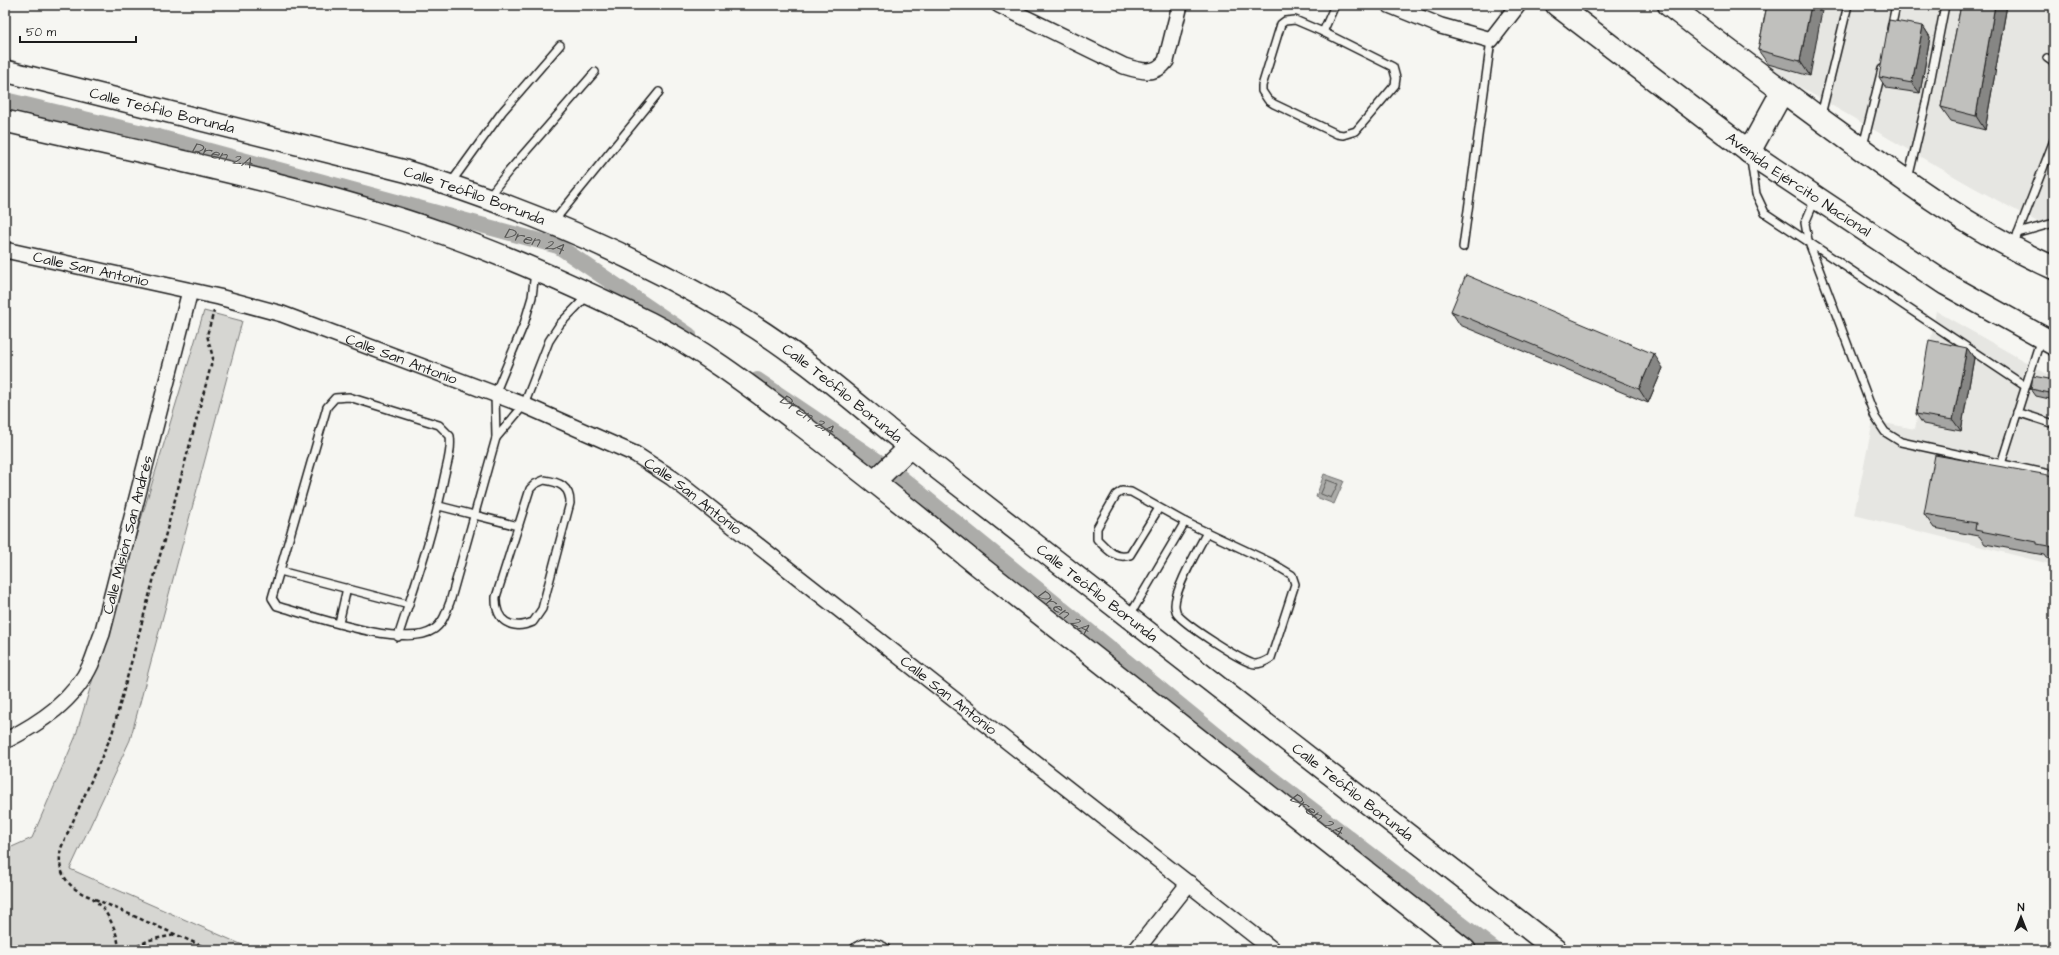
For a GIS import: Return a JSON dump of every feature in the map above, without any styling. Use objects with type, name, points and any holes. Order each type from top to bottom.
[{"type":"main road","name":"Avenida Ejército Nacional","points":[[1557,5],[1749,152],[1816,198],[1946,284],[2048,340]]},
{"type":"main road","points":[[1669,5],[1782,92],[1908,182],[1965,220],[2015,241],[2054,268]]},
{"type":"main road","name":"Calle Teófilo Borunda","points":[[5,71],[406,171],[450,185],[552,223],[632,259],[742,320],[814,370],[906,451],[1129,617],[1556,950]]},
{"type":"main road","points":[[1749,152],[1782,92]]},
{"type":"main road","points":[[5,121],[242,176],[312,194],[441,233],[536,270],[653,325],[717,363],[751,386],[878,478],[1157,708],[1465,950]]},
{"type":"main road","points":[[878,478],[906,451]]},
{"type":"street","points":[[999,5],[1124,66],[1136,70],[1154,71],[1161,68],[1166,61],[1180,5]]},
{"type":"street","points":[[1389,5],[1441,26],[1491,40],[1518,5]]},
{"type":"street","name":"Calle San Antonio","points":[[5,250],[219,297],[282,314],[495,394],[634,454],[672,478],[1190,883],[1273,950]]},
{"type":"street","name":"Calle Misión San Andrés","points":[[5,741],[35,726],[53,712],[77,687],[91,664],[102,634],[190,291]]},
{"type":"street","points":[[1136,950],[1190,883]]},
{"type":"street","points":[[858,950],[862,948],[876,947],[882,950]]},
{"type":"lane","points":[[1323,32],[1335,5]]},
{"type":"lane","points":[[1820,119],[1848,5]]},
{"type":"lane","points":[[1890,34],[1896,5]]},
{"type":"lane","points":[[1908,182],[1926,103],[1945,5]]},
{"type":"lane","points":[[1295,20],[1323,32],[1393,67],[1395,72],[1395,85],[1356,131],[1343,135],[1337,134],[1274,104],[1268,100],[1262,91],[1262,86],[1281,24],[1285,21],[1295,20]]},
{"type":"lane","points":[[1463,247],[1491,40]]},
{"type":"lane","points":[[450,185],[502,112],[560,45]]},
{"type":"lane","points":[[2047,58],[2054,63]]},
{"type":"lane","points":[[1862,150],[1883,63]]},
{"type":"lane","points":[[488,198],[508,172],[595,72]]},
{"type":"lane","points":[[552,223],[659,92]]},
{"type":"lane","points":[[2015,241],[2054,140]]},
{"type":"lane","points":[[1749,152],[1756,194],[1765,213],[1808,240],[2025,386]]},
{"type":"lane","points":[[1816,198],[1805,223],[1808,240],[1875,417],[1885,432],[1901,442],[2054,475]]},
{"type":"lane","points":[[2015,241],[2054,223]]},
{"type":"lane","points":[[398,637],[439,506],[450,447],[450,436],[446,430],[439,425],[350,396],[335,398],[327,407],[272,598],[277,606],[339,623],[398,637],[424,635],[434,630],[442,620],[450,602],[476,515],[496,438],[495,394],[524,324],[532,297],[536,270]]},
{"type":"lane","points":[[496,438],[524,406],[549,341],[573,308],[588,295]]},
{"type":"lane","points":[[2001,464],[2025,386],[2048,340]]},
{"type":"lane","points":[[2017,412],[2054,424]]},
{"type":"lane","points":[[544,480],[553,481],[567,489],[570,496],[570,503],[542,609],[533,622],[519,625],[503,621],[498,614],[496,606],[500,583],[518,526],[530,489],[536,484],[544,480]]},
{"type":"lane","points":[[1159,508],[1130,555],[1124,557],[1112,554],[1098,539],[1097,528],[1116,495],[1122,491],[1131,492],[1185,522],[1207,532],[1272,563],[1287,571],[1294,580],[1295,584],[1271,658],[1265,662],[1251,664],[1209,639],[1182,619],[1177,613],[1176,599],[1179,589],[1207,532]]},
{"type":"lane","points":[[439,506],[518,526]]},
{"type":"lane","points":[[1129,617],[1185,522]]},
{"type":"lane","points":[[280,571],[409,604]]},
{"type":"lane","points":[[339,623],[347,588]]},
{"type":"path","points":[[211,950],[79,892],[65,880],[60,868],[60,854],[112,734],[213,358],[207,335],[219,297]]},
{"type":"path","points":[[93,898],[113,924],[118,939],[119,950]]},
{"type":"path","points":[[131,950],[149,940],[176,934]]},
{"type":"shaded area","points":[[1778,5],[2054,5],[2054,231],[1971,186],[1765,67]]},
{"type":"shaded area","points":[[204,311],[242,321],[130,740],[70,869],[254,950],[5,950],[5,850],[32,838],[75,738]]},
{"type":"shaded area","points":[[1936,311],[2054,378],[2054,565],[1854,515],[1873,421],[1915,429]]},
{"type":"water","points":[[1324,474],[1344,481],[1334,504],[1316,497]]},
{"type":"building","points":[[1767,5],[1811,5],[1800,61],[1758,50]]},
{"type":"building","points":[[1961,5],[1995,5],[1976,116],[1941,107]]},
{"type":"building","points":[[1889,20],[1923,26],[1912,83],[1879,77]]},
{"type":"building","points":[[1466,275],[1654,354],[1639,389],[1451,311]]},
{"type":"building","points":[[1929,340],[1967,348],[1953,420],[1916,414]]},
{"type":"building","points":[[2033,376],[2054,380],[2054,394],[2031,389]]},
{"type":"building","points":[[1935,455],[2054,476],[2054,547],[2037,544],[2037,542],[1975,530],[1976,523],[1924,514]]},
{"type":"waterway","name":"Dren 2A","points":[[5,100],[151,135],[558,246],[689,335]]},
{"type":"waterway","name":"Dren 2A","points":[[757,380],[895,473],[1242,756],[1495,950]]}]
